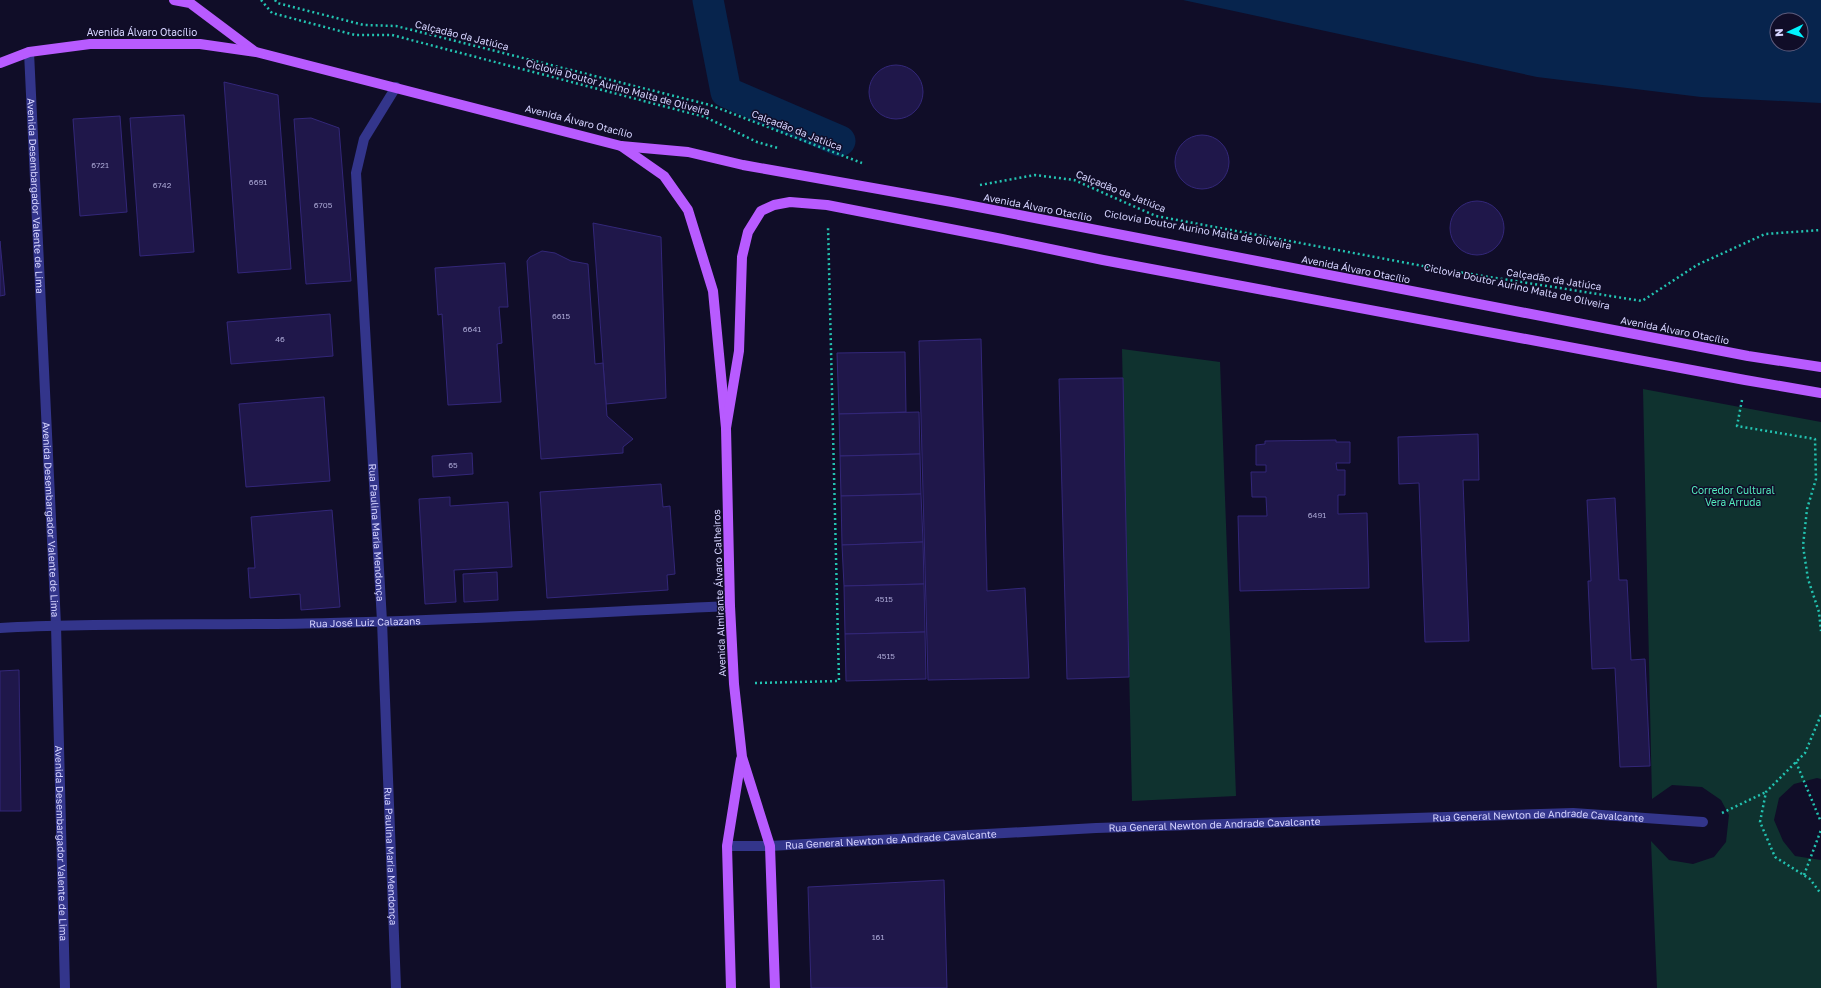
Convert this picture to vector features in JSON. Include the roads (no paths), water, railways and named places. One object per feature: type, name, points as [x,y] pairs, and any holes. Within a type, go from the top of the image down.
[{"type":"main road","name":"Avenida Álvaro Otacílio","points":[[174,0],[190,3],[256,52]]},
{"type":"main road","name":"Avenida Álvaro Otacílio","points":[[0,63],[29,52],[90,44],[200,44],[256,52],[621,146],[688,152],[743,165],[952,202],[1748,356],[1821,367]]},
{"type":"main road","name":"Avenida Almirante Álvaro Calheiros","points":[[621,146],[664,176],[688,210],[713,291],[726,428],[730,606],[734,684],[742,757],[770,846],[775,988]]},
{"type":"main road","name":"Avenida Almirante Álvaro Calheiros","points":[[726,428],[739,351],[742,257],[748,232],[761,210],[774,205],[790,202],[827,205],[1103,260],[1745,380],[1821,392]]},
{"type":"main road","name":"Avenida Almirante Álvaro Calheiros","points":[[731,988],[726,846],[742,757]]},
{"type":"street","name":"Avenida Desembargador Valente de Lima","points":[[29,52],[56,625],[65,988]]},
{"type":"street","name":"Rua Paulina Maria Mendonça","points":[[396,87],[364,139],[356,173],[382,621],[396,988]]},
{"type":"street","name":"Rua José Luiz Calazans","points":[[0,628],[56,625],[330,623],[436,620],[730,606]]},
{"type":"street","name":"Rua General Newton de Andrade Cavalcante","points":[[726,846],[770,846],[1096,828],[1573,812],[1703,822]]},
{"type":"water","points":[[1183,0],[1821,0],[1821,103],[1701,97],[1537,77]]},
{"type":"waterway","points":[[708,0],[726,92],[840,141]]},
{"type":"park label","name":"Corredor Cultural Vera Arruda","points":[[1733,496]]}]
